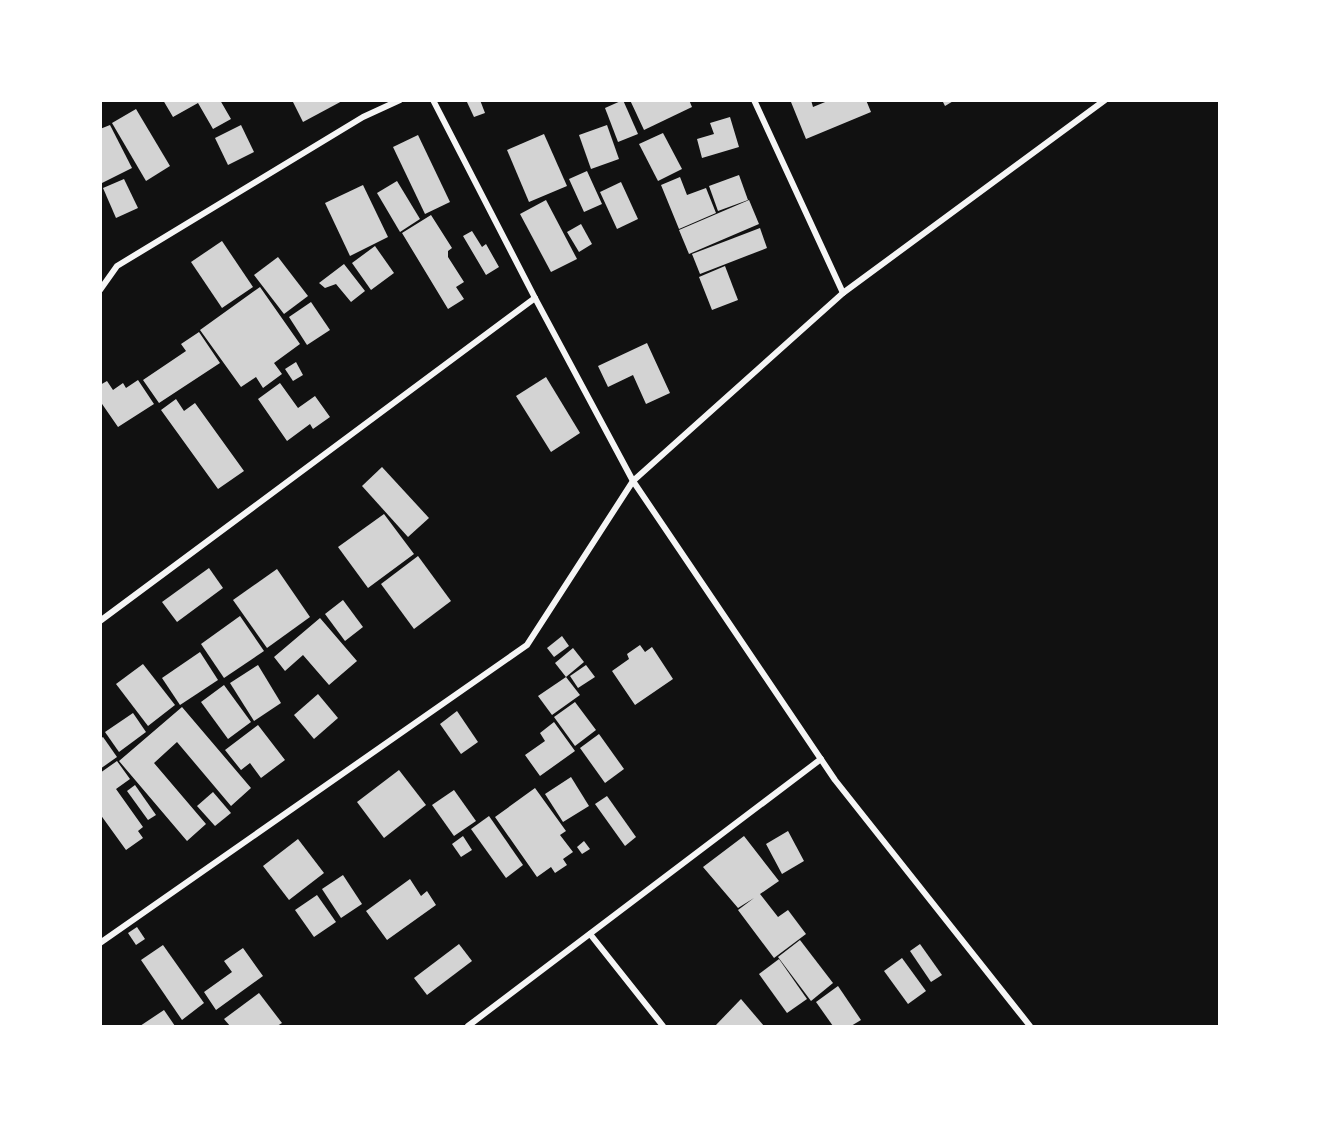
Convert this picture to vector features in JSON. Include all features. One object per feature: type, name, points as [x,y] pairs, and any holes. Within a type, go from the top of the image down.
[{"type":"street","points":[[100,290],[117,266],[363,117],[400,100]]},
{"type":"street","points":[[433,100],[633,481],[821,759],[1030,1026]]},
{"type":"street","points":[[754,100],[843,293]]},
{"type":"street","points":[[100,943],[527,645],[633,481],[843,293],[1105,100]]},
{"type":"street","points":[[100,621],[535,298]]},
{"type":"street","points":[[468,1026],[821,759]]},
{"type":"street","points":[[590,934],[663,1026]]},
{"type":"building","points":[[163,100],[220,100],[231,119],[213,129],[198,103],[173,117]]},
{"type":"building","points":[[292,100],[344,100],[303,122]]},
{"type":"building","points":[[466,100],[480,100],[485,113],[474,117]]},
{"type":"building","points":[[623,100],[638,134],[618,142],[605,108]]},
{"type":"building","points":[[630,100],[689,100],[692,107],[644,130]]},
{"type":"building","points":[[811,100],[813,107],[830,100],[866,100],[871,112],[806,139],[791,102]]},
{"type":"building","points":[[942,100],[955,100],[945,106]]},
{"type":"building","points":[[136,109],[170,166],[146,181],[112,123]]},
{"type":"building","points":[[730,117],[739,147],[702,158],[697,139],[714,134],[710,123]]},
{"type":"building","points":[[110,125],[132,168],[100,184],[100,129]]},
{"type":"building","points":[[241,125],[254,152],[228,165],[215,138]]},
{"type":"building","points":[[607,125],[619,159],[591,169],[579,135]]},
{"type":"building","points":[[663,133],[682,169],[658,181],[639,144]]},
{"type":"building","points":[[544,134],[567,186],[529,202],[507,150]]},
{"type":"building","points":[[418,135],[450,202],[425,214],[393,147]]},
{"type":"building","points":[[587,171],[602,204],[584,212],[569,179]]},
{"type":"building","points":[[739,175],[748,200],[718,211],[709,186]]},
{"type":"building","points":[[680,177],[687,195],[706,188],[716,213],[679,229],[661,185]]},
{"type":"building","points":[[124,179],[138,208],[116,218],[103,188]]},
{"type":"building","points":[[397,181],[420,219],[400,232],[377,193]]},
{"type":"building","points":[[621,182],[638,219],[617,229],[600,192]]},
{"type":"building","points":[[363,185],[388,237],[350,256],[325,203]]},
{"type":"building","points":[[546,200],[577,259],[551,272],[520,214]]},
{"type":"building","points":[[749,200],[759,224],[689,254],[679,230]]},
{"type":"building","points":[[431,215],[452,248],[448,251],[448,257],[464,282],[456,287],[464,299],[448,309],[402,233]]},
{"type":"building","points":[[581,224],[592,244],[579,252],[567,232]]},
{"type":"building","points":[[760,228],[767,248],[700,274],[692,254]]},
{"type":"building","points":[[472,231],[482,247],[486,244],[499,267],[486,275],[463,236]]},
{"type":"building","points":[[222,241],[253,287],[222,308],[191,262]]},
{"type":"building","points":[[375,246],[394,273],[371,290],[352,263]]},
{"type":"building","points":[[278,257],[308,296],[284,314],[254,275]]},
{"type":"building","points":[[344,264],[365,291],[351,302],[336,284],[325,288],[319,283]]},
{"type":"building","points":[[725,266],[738,300],[712,310],[699,277]]},
{"type":"building","points":[[260,287],[300,344],[274,363],[282,374],[263,388],[256,377],[241,387],[200,330]]},
{"type":"building","points":[[311,302],[330,330],[307,345],[289,317]]},
{"type":"building","points":[[199,332],[220,363],[159,403],[143,380],[186,351],[181,344]]},
{"type":"building","points":[[647,343],[670,393],[646,404],[633,375],[608,387],[598,366]]},
{"type":"building","points":[[296,362],[303,375],[293,381],[285,369]]},
{"type":"building","points":[[546,377],[580,433],[551,452],[516,396]]},
{"type":"building","points":[[138,380],[154,404],[118,427],[100,401],[100,385],[107,381],[113,390],[123,383],[126,388]]},
{"type":"building","points":[[280,383],[298,408],[315,396],[330,417],[313,429],[310,424],[287,441],[258,399]]},
{"type":"building","points":[[176,399],[184,411],[195,403],[244,471],[218,489],[161,410]]},
{"type":"building","points":[[382,467],[429,518],[408,537],[362,486]]},
{"type":"building","points":[[384,514],[414,554],[368,588],[338,547]]},
{"type":"building","points":[[418,556],[451,601],[414,629],[381,584]]},
{"type":"building","points":[[209,568],[223,588],[177,622],[162,602]]},
{"type":"building","points":[[277,569],[310,617],[267,648],[233,600]]},
{"type":"building","points":[[343,600],[363,627],[345,641],[325,614]]},
{"type":"building","points":[[240,616],[264,651],[224,678],[201,644]]},
{"type":"building","points":[[320,618],[357,661],[329,685],[303,655],[285,671],[274,657]]},
{"type":"building","points":[[562,636],[569,646],[554,657],[547,648]]},
{"type":"building","points":[[640,645],[645,652],[652,647],[673,679],[635,705],[612,671],[629,659],[627,654]]},
{"type":"building","points":[[573,648],[584,662],[566,677],[555,663]]},
{"type":"building","points":[[200,652],[218,680],[180,705],[162,678]]},
{"type":"building","points":[[143,664],[175,705],[148,726],[116,684]]},
{"type":"building","points":[[258,665],[281,703],[254,721],[230,683]]},
{"type":"building","points":[[586,665],[595,677],[578,688],[570,676]]},
{"type":"building","points":[[566,677],[580,695],[552,715],[538,696]]},
{"type":"building","points":[[224,685],[251,722],[228,739],[201,702]]},
{"type":"building","points":[[318,694],[338,718],[314,739],[294,715]]},
{"type":"building","points":[[575,702],[596,730],[575,746],[554,717]]},
{"type":"building","points":[[182,707],[251,788],[231,806],[177,742],[154,763],[206,824],[187,841],[119,761]]},
{"type":"building","points":[[457,711],[478,742],[461,754],[440,724]]},
{"type":"building","points":[[133,713],[146,732],[119,752],[105,732]]},
{"type":"building","points":[[554,722],[575,751],[540,776],[525,755],[545,741],[540,733]]},
{"type":"building","points":[[258,725],[285,760],[261,778],[250,763],[241,770],[225,750]]},
{"type":"building","points":[[599,734],[624,769],[605,783],[580,748]]},
{"type":"building","points":[[103,737],[117,757],[100,769],[100,739]]},
{"type":"building","points":[[117,761],[130,779],[116,789],[143,827],[138,831],[143,838],[126,850],[100,814],[100,773]]},
{"type":"building","points":[[399,770],[426,805],[384,838],[357,802]]},
{"type":"building","points":[[571,777],[589,806],[563,822],[545,794]]},
{"type":"building","points":[[135,785],[156,815],[148,820],[127,791]]},
{"type":"building","points":[[535,788],[566,831],[560,835],[573,852],[563,859],[567,865],[555,873],[551,867],[537,877],[495,817]]},
{"type":"building","points":[[454,790],[476,821],[454,836],[432,805]]},
{"type":"building","points":[[213,792],[231,813],[215,826],[197,806]]},
{"type":"building","points":[[607,796],[636,837],[625,846],[595,804]]},
{"type":"building","points":[[489,816],[523,865],[506,878],[471,829]]},
{"type":"building","points":[[788,831],[804,861],[782,874],[766,844]]},
{"type":"building","points":[[463,836],[472,850],[461,857],[452,844]]},
{"type":"building","points":[[744,836],[779,881],[760,894],[778,917],[788,910],[806,934],[774,958],[738,910],[754,898],[738,908],[703,867]]},
{"type":"building","points":[[298,839],[324,873],[289,900],[263,866]]},
{"type":"building","points":[[584,841],[590,849],[582,854],[577,847]]},
{"type":"building","points":[[343,875],[362,904],[341,918],[322,889]]},
{"type":"building","points":[[410,879],[421,896],[427,891],[436,905],[387,940],[366,911]]},
{"type":"building","points":[[317,895],[336,922],[314,937],[295,910]]},
{"type":"building","points":[[137,927],[145,939],[136,945],[128,933]]},
{"type":"building","points":[[800,940],[833,983],[811,1001],[778,957]]},
{"type":"building","points":[[459,944],[472,961],[427,995],[414,978]]},
{"type":"building","points":[[920,944],[942,975],[931,982],[910,951]]},
{"type":"building","points":[[163,945],[204,1003],[182,1020],[141,960]]},
{"type":"building","points":[[243,948],[263,976],[216,1010],[204,992],[232,972],[224,961]]},
{"type":"building","points":[[902,958],[926,991],[908,1004],[884,971]]},
{"type":"building","points":[[779,959],[807,999],[787,1013],[759,974]]},
{"type":"building","points":[[838,986],[861,1020],[851,1026],[833,1026],[816,1002]]},
{"type":"building","points":[[259,993],[282,1023],[277,1026],[230,1026],[224,1019]]},
{"type":"building","points":[[741,999],[764,1026],[715,1026]]},
{"type":"building","points":[[164,1010],[175,1026],[140,1026]]}]
